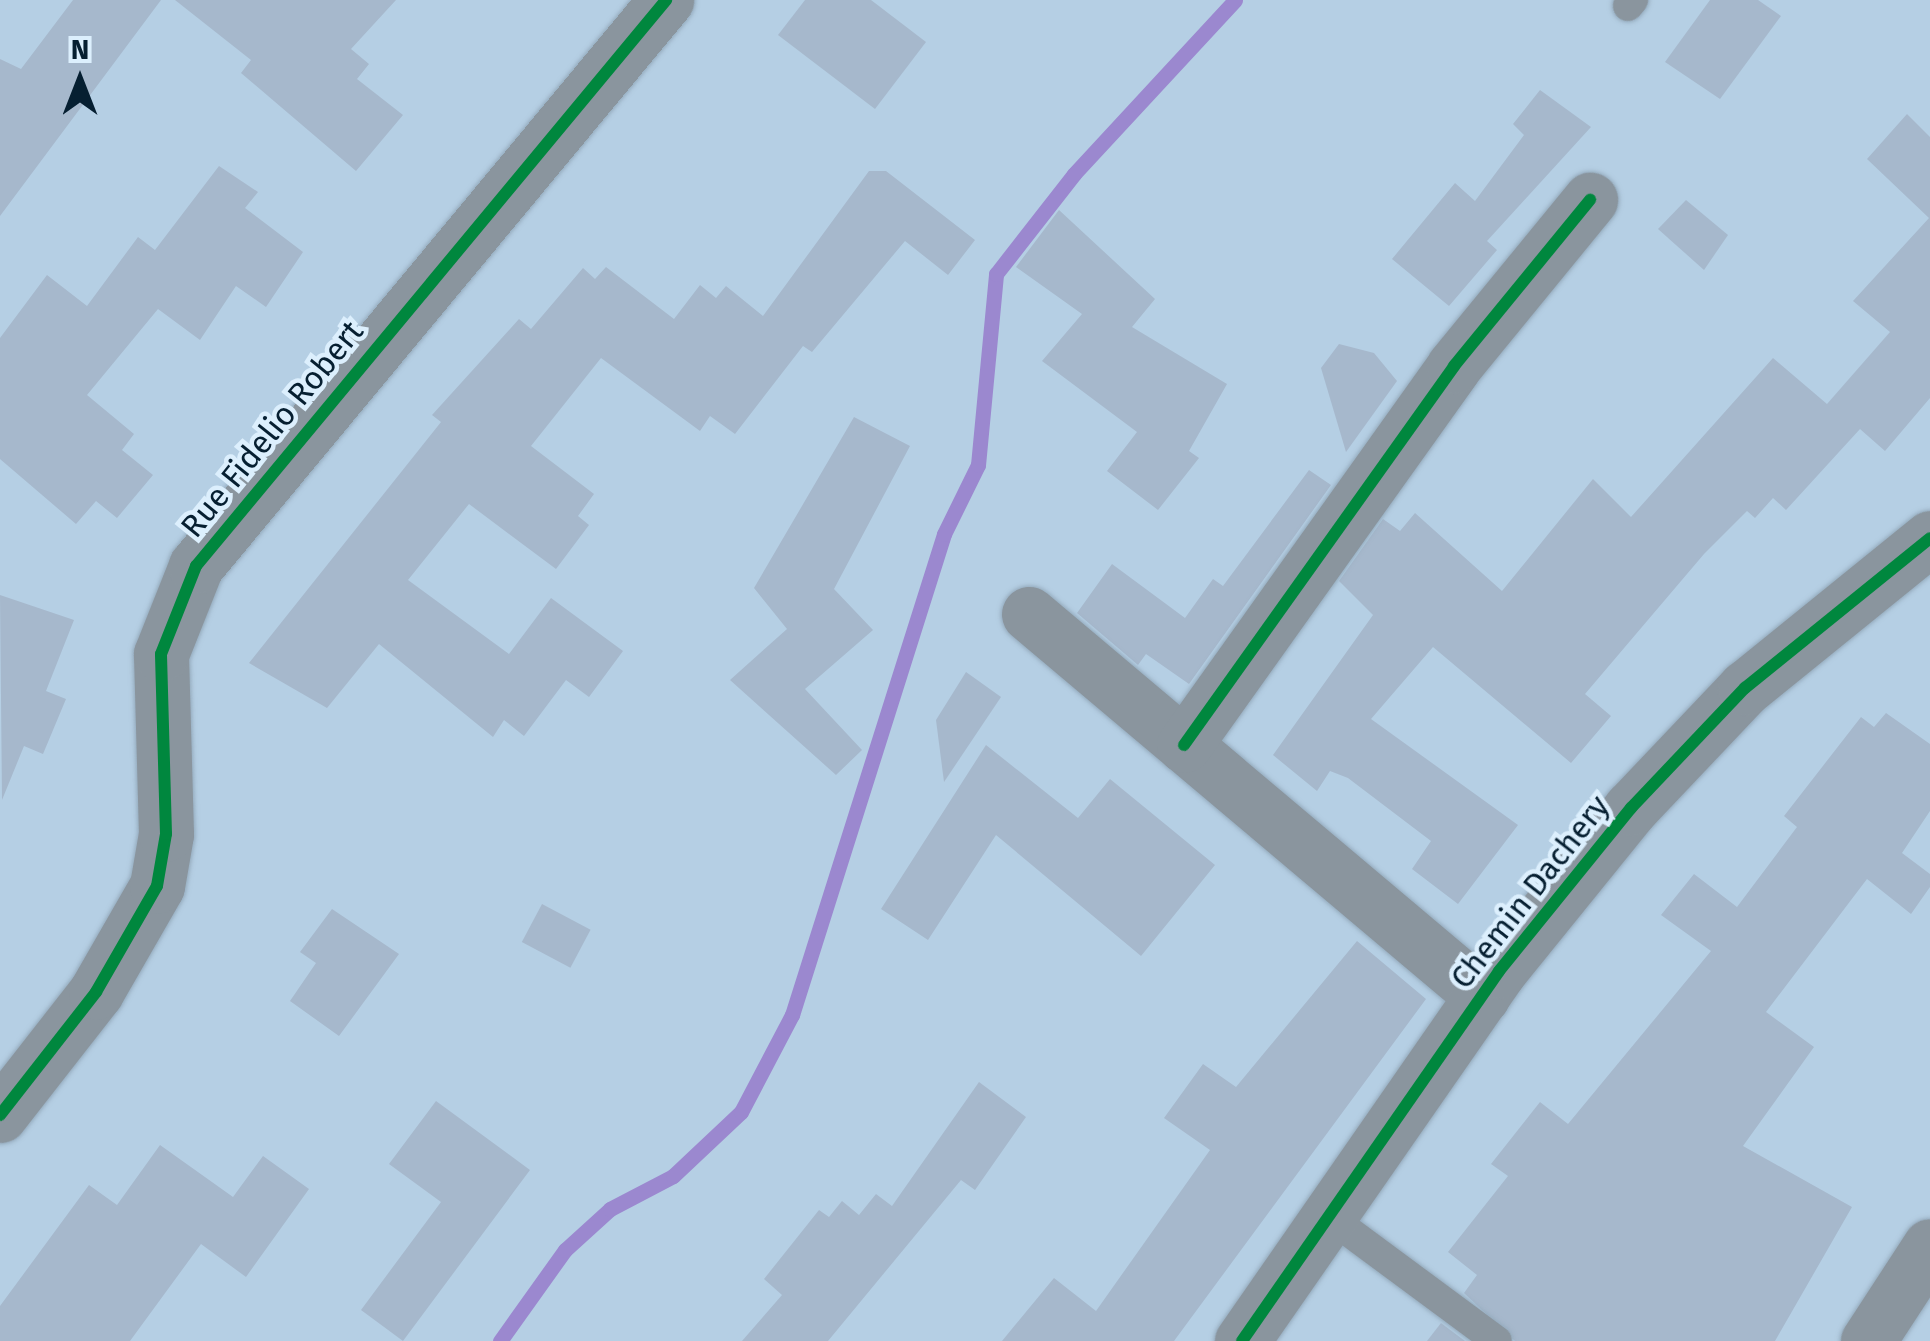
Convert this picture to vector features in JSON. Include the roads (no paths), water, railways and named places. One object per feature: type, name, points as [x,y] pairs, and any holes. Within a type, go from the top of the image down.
[{"type":"street","name":"Rue Fidelio Robert","points":[[0,1115],[96,992],[157,886],[166,834],[161,654],[196,566],[666,0]]},
{"type":"street","points":[[1184,744],[1454,366],[1590,200]]},
{"type":"street","name":"Chemin Dachery","points":[[1242,1341],[1482,996],[1631,808],[1746,688],[1930,538]]},
{"type":"street","points":[[1028,614],[1482,996]]},
{"type":"street","points":[[1868,1341],[1930,1246]]},
{"type":"lane","points":[[1328,1216],[1497,1341]]},
{"type":"waterway","points":[[500,1341],[565,1250],[610,1209],[673,1176],[741,1112],[792,1015],[944,534],[978,465],[996,274],[1074,174],[1235,0]]}]
